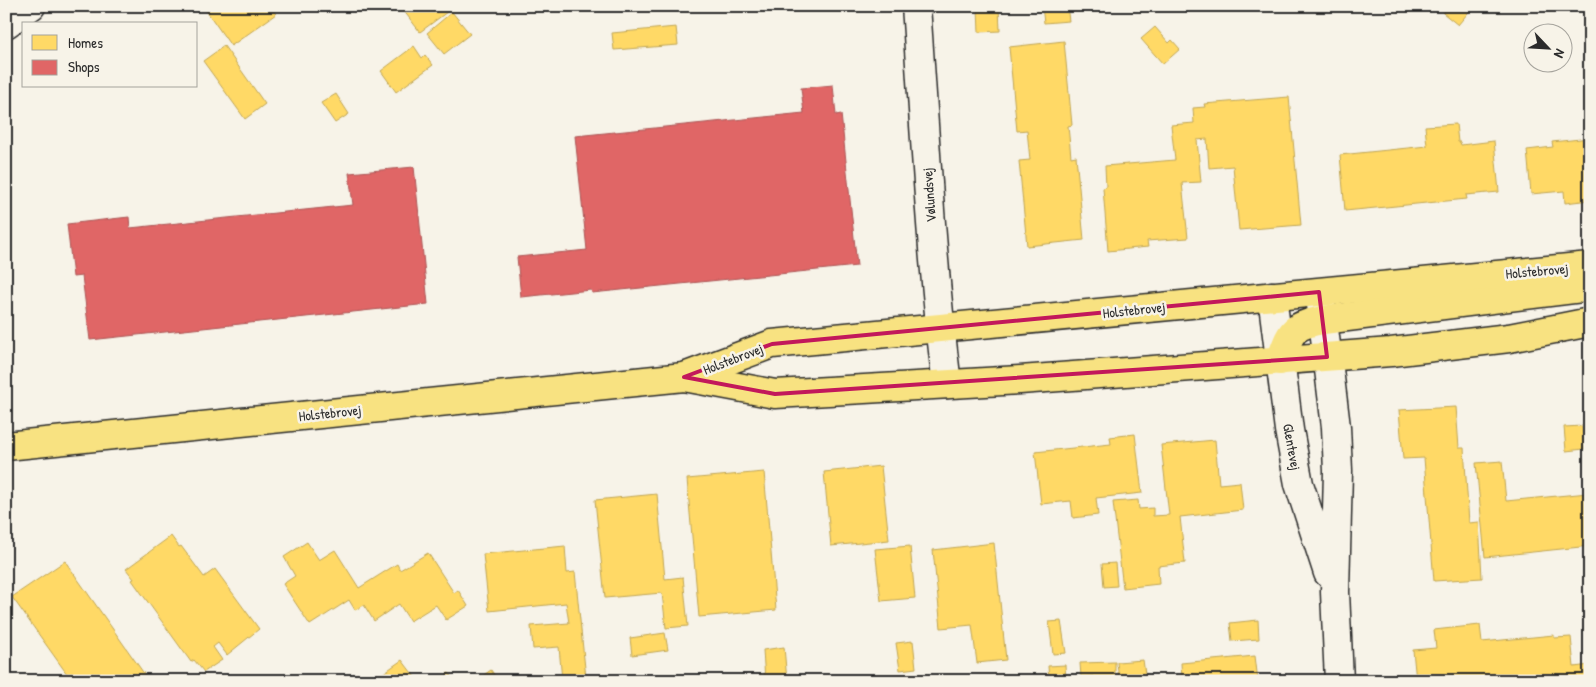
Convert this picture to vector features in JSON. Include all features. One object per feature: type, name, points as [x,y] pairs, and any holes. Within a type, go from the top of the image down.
[{"type":"main road","name":"Holstebrovej","points":[[6,446],[684,377],[772,344],[1590,266]]},
{"type":"main road","points":[[1280,361],[1291,333],[1305,323],[1590,286]]},
{"type":"main road","name":"Holstebrovej","points":[[684,377],[774,394],[947,384],[1391,352],[1509,338],[1590,322]]},
{"type":"street","points":[[6,24],[31,6]]},
{"type":"street","name":"Vølundsvej","points":[[916,6],[940,328],[947,384]]},
{"type":"street","name":"Glentevej","points":[[1320,292],[1336,427],[1338,471],[1335,592],[1339,681]]},
{"type":"street","name":"Glentevej","points":[[1272,296],[1288,430],[1299,484],[1335,592]]},
{"type":"highlighted area","points":[[1319,292],[1327,357],[775,394],[684,377],[772,344]]},
{"type":"building: Homes","points":[[203,6],[270,6],[276,14],[231,46]]},
{"type":"building: Homes","points":[[400,6],[443,6],[447,12],[420,32]]},
{"type":"building: Homes","points":[[1042,6],[1067,6],[1069,21],[1044,23]]},
{"type":"building: Homes","points":[[1448,6],[1470,6],[1472,8],[1458,25],[1443,13]]},
{"type":"building: Homes","points":[[999,7],[1000,31],[979,32],[978,9]]},
{"type":"building: Homes","points":[[452,12],[470,34],[444,54],[427,33]]},
{"type":"building: Homes","points":[[676,27],[678,45],[614,50],[612,33]]},
{"type":"building: Homes","points":[[1155,27],[1169,43],[1172,40],[1180,49],[1163,64],[1141,39]]},
{"type":"building: Homes","points":[[1064,41],[1072,125],[1068,126],[1071,157],[1076,156],[1084,240],[1027,246],[1019,161],[1030,160],[1027,130],[1017,131],[1009,47]]},
{"type":"building: Homes","points":[[224,46],[265,104],[245,119],[203,61]]},
{"type":"building: Homes","points":[[414,46],[422,58],[425,55],[433,65],[396,92],[381,71]]},
{"type":"building: Homes","points":[[336,94],[349,114],[335,123],[321,103]]},
{"type":"building: Homes","points":[[1289,97],[1301,225],[1239,230],[1233,166],[1209,168],[1207,139],[1197,140],[1201,182],[1182,183],[1188,238],[1147,241],[1148,247],[1108,251],[1103,188],[1106,187],[1105,166],[1175,160],[1171,125],[1194,123],[1193,108],[1205,107],[1204,104]]},
{"type":"building: Homes","points":[[1456,124],[1458,142],[1461,145],[1494,141],[1499,192],[1466,195],[1467,199],[1345,211],[1340,155],[1427,146],[1425,126]]},
{"type":"building: Homes","points":[[1590,138],[1590,200],[1565,203],[1564,191],[1531,194],[1527,150],[1553,147],[1552,142]]},
{"type":"building: Homes","points":[[1456,407],[1459,448],[1464,448],[1469,523],[1479,522],[1482,578],[1434,581],[1424,458],[1403,459],[1399,410]]},
{"type":"building: Homes","points":[[1582,426],[1584,449],[1566,451],[1564,427]]},
{"type":"building: Homes","points":[[1135,434],[1142,493],[1096,498],[1098,515],[1073,518],[1071,501],[1041,504],[1035,452],[1111,444],[1110,437]]},
{"type":"building: Homes","points":[[1215,440],[1219,484],[1240,482],[1243,510],[1180,517],[1185,563],[1158,566],[1159,584],[1123,588],[1113,502],[1138,500],[1139,509],[1153,508],[1153,516],[1169,515],[1161,445]]},
{"type":"building: Homes","points":[[1502,461],[1506,501],[1588,493],[1590,546],[1485,557],[1476,463]]},
{"type":"building: Homes","points":[[881,466],[889,540],[831,546],[824,472]]},
{"type":"building: Homes","points":[[764,472],[776,610],[699,617],[687,479]]},
{"type":"building: Homes","points":[[657,494],[665,579],[683,577],[688,626],[666,628],[662,593],[605,598],[595,500]]},
{"type":"building: Homes","points":[[171,536],[179,547],[181,546],[204,577],[215,569],[259,629],[227,655],[218,643],[213,647],[222,660],[204,672],[194,660],[191,662],[126,569]]},
{"type":"building: Homes","points":[[307,542],[319,560],[335,550],[359,588],[397,564],[400,570],[428,553],[454,593],[458,590],[468,606],[446,620],[436,605],[410,621],[399,604],[374,621],[364,605],[355,610],[349,600],[310,625],[283,584],[295,576],[284,557]]},
{"type":"building: Homes","points":[[994,543],[1006,660],[977,663],[972,625],[941,628],[933,550]]},
{"type":"building: Homes","points":[[565,546],[567,573],[575,572],[586,678],[562,680],[559,647],[533,649],[531,626],[569,623],[566,603],[489,611],[483,554]]},
{"type":"building: Homes","points":[[910,546],[915,598],[881,601],[875,549]]},
{"type":"building: Homes","points":[[65,561],[145,675],[136,681],[72,681],[12,597]]},
{"type":"building: Homes","points":[[1115,563],[1117,586],[1104,587],[1102,564]]},
{"type":"building: Homes","points":[[1258,620],[1259,639],[1232,641],[1230,623]]},
{"type":"building: Homes","points":[[1061,621],[1066,653],[1053,654],[1049,622]]},
{"type":"building: Homes","points":[[1480,625],[1482,642],[1554,635],[1554,638],[1571,637],[1574,667],[1590,665],[1590,681],[1416,681],[1413,650],[1436,648],[1434,630]]},
{"type":"building: Homes","points":[[665,633],[668,650],[632,655],[630,638]]},
{"type":"building: Homes","points":[[913,641],[916,668],[900,670],[896,643]]},
{"type":"building: Homes","points":[[784,647],[787,681],[765,681],[763,650]]},
{"type":"building: Homes","points":[[1255,656],[1258,681],[1182,681],[1181,663]]},
{"type":"building: Homes","points":[[402,660],[418,681],[372,681]]},
{"type":"building: Homes","points":[[1143,660],[1146,681],[1119,681],[1117,662]]},
{"type":"building: Homes","points":[[1115,662],[1115,681],[1093,681],[1093,676],[1081,677],[1080,663]]},
{"type":"building: Homes","points":[[1065,665],[1066,681],[1049,681],[1048,666]]},
{"type":"building: Homes","points":[[491,670],[498,681],[475,681]]},
{"type":"building: Homes","points":[[449,673],[454,681],[437,681]]},
{"type":"building: Shops","points":[[833,85],[836,115],[841,114],[857,266],[592,293],[591,290],[521,297],[517,257],[587,250],[575,136],[804,113],[801,88]]},
{"type":"building: Shops","points":[[414,167],[428,304],[90,340],[82,276],[73,277],[67,224],[129,217],[130,228],[353,205],[349,173]]}]
